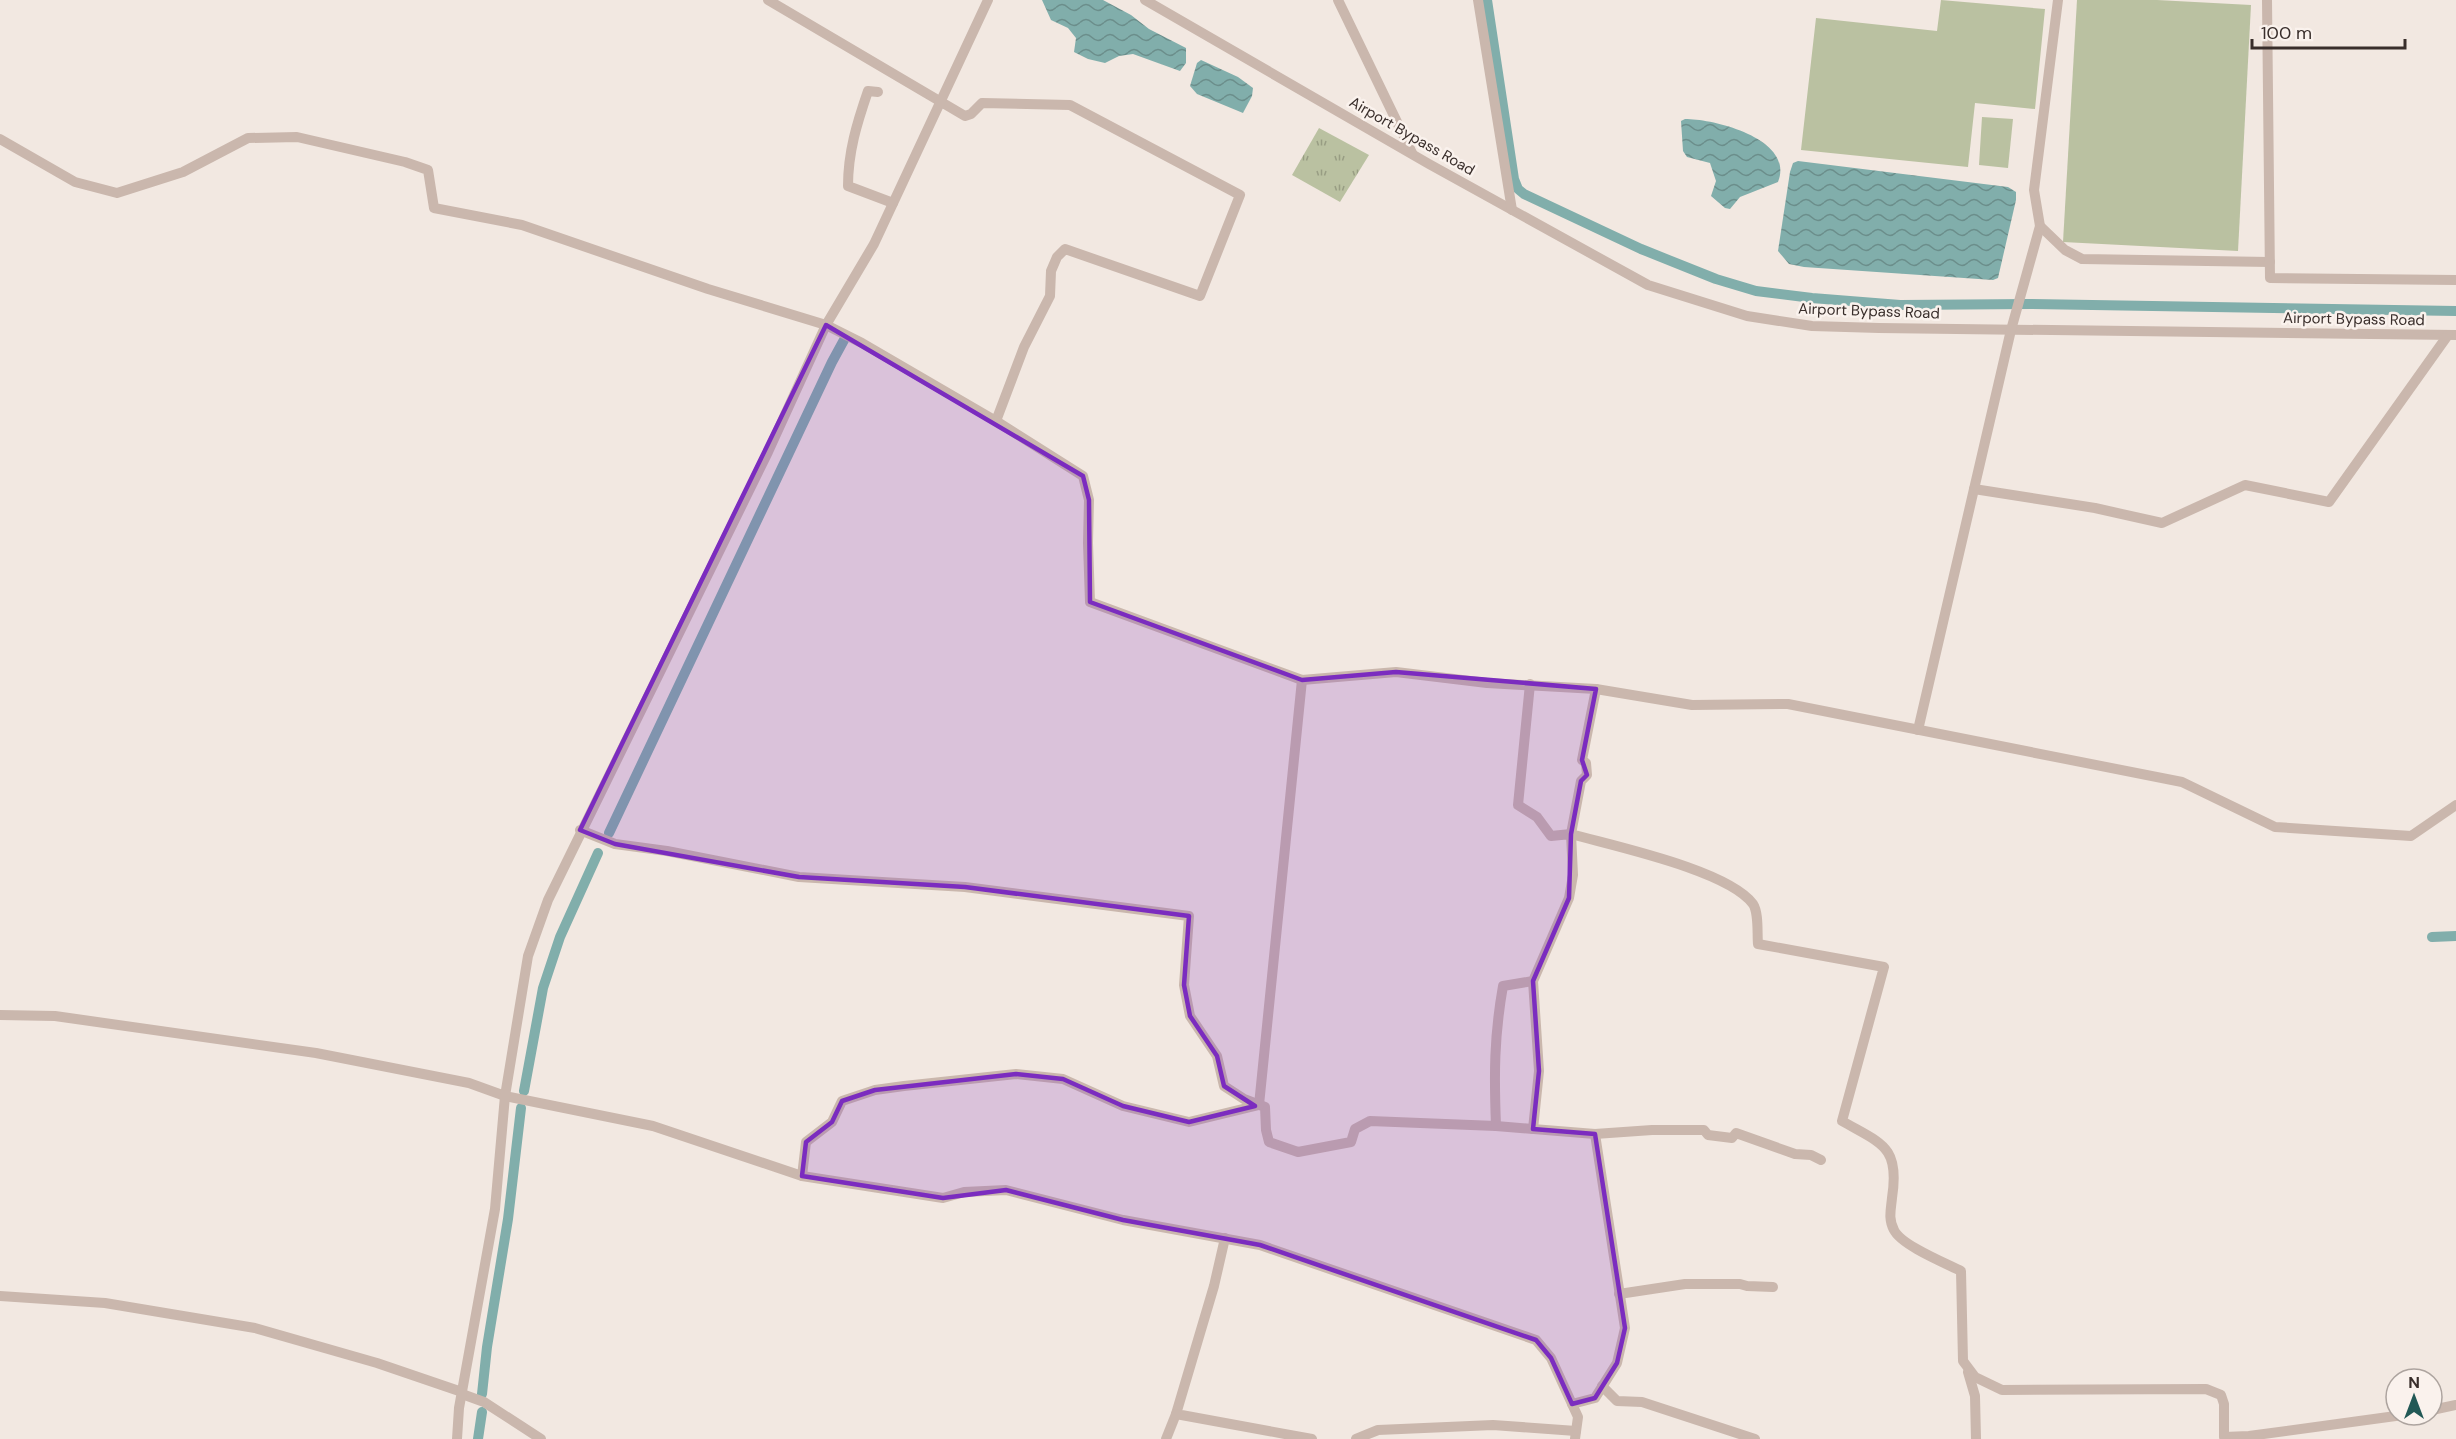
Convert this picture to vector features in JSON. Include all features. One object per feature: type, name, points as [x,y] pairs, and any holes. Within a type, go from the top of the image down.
[{"type":"street","points":[[768,0],[939,102],[968,116],[982,103],[1070,105],[1240,195],[1200,296],[1065,249],[1057,257],[1051,271],[1050,296],[1024,347],[996,421]]},
{"type":"street","points":[[457,1439],[462,1393],[495,1209],[505,1096],[528,956],[548,900],[580,830],[617,761],[768,452],[826,325],[874,243],[988,0]]},
{"type":"street","name":"Airport Bypass Road","points":[[1145,0],[1648,285],[1748,316],[1812,326],[2452,335]]},
{"type":"street","points":[[1338,0],[1412,153]]},
{"type":"street","points":[[1478,0],[1512,210]]},
{"type":"street","points":[[1918,730],[2011,330],[2040,226],[2034,190],[2058,0]]},
{"type":"street","points":[[2268,0],[2270,278],[2456,280]]},
{"type":"street","points":[[878,92],[868,91],[857,124],[848,162],[848,186],[893,203]]},
{"type":"street","points":[[0,139],[75,182],[117,193],[183,172],[248,138],[297,137],[405,162],[428,170],[434,208],[522,225],[708,289],[826,325],[862,343],[996,421],[1083,476],[1089,500],[1090,602],[1302,680],[1396,672],[1487,683],[1596,689],[1692,705],[1788,704],[2182,782],[2275,827],[2411,836],[2456,806]]},
{"type":"street","points":[[2040,226],[2065,250],[2082,259],[2270,262]]},
{"type":"street","points":[[1974,489],[2095,508],[2162,523],[2245,485],[2329,502],[2452,335]]},
{"type":"street","points":[[1259,1105],[1302,680]]},
{"type":"street","points":[[1530,684],[1518,805],[1537,817],[1551,836],[1571,834],[1700,871],[1744,895],[1755,906],[1758,944],[1884,967],[1842,1122],[1884,1145],[1894,1166],[1890,1216],[1894,1232],[1918,1250],[1961,1270],[1963,1361],[1975,1377],[2002,1390],[2206,1389],[2221,1395],[2224,1404],[2223,1438],[2384,1418]]},
{"type":"street","points":[[1533,1129],[1539,1071],[1533,981],[1569,898],[1573,875],[1571,834],[1581,780],[1587,776],[1586,763],[1582,760],[1596,689]]},
{"type":"street","points":[[580,830],[615,844],[667,851],[799,877],[965,887],[1190,916],[1184,985],[1190,1016],[1217,1056],[1224,1086],[1244,1099],[1265,1107],[1269,1142],[1298,1152],[1351,1142],[1355,1129],[1370,1121],[1496,1126],[1595,1134],[1652,1130],[1704,1130],[1708,1135],[1732,1138],[1736,1133],[1795,1154],[1811,1155],[1821,1160]]},
{"type":"street","points":[[1496,1126],[1493,1061],[1503,986],[1533,981]]},
{"type":"street","points":[[0,1015],[55,1016],[316,1053],[469,1083],[505,1096],[653,1126],[802,1176],[943,1198],[964,1192],[1006,1190],[1123,1220],[1260,1245],[1536,1340],[1551,1358],[1578,1417],[1576,1435],[1493,1425],[1378,1430],[1356,1439]]},
{"type":"street","points":[[802,1176],[806,1142],[832,1122],[842,1101],[884,1089],[1016,1074],[1062,1079],[1123,1106],[1189,1122],[1259,1105]]},
{"type":"street","points":[[1572,1404],[1595,1398],[1617,1363],[1625,1328],[1595,1134]]},
{"type":"street","points":[[1166,1439],[1176,1414],[1214,1286],[1225,1238]]},
{"type":"street","points":[[1619,1294],[1685,1284],[1740,1284],[1773,1287]]},
{"type":"street","points":[[0,1296],[105,1303],[255,1328],[377,1363],[462,1393],[484,1402],[541,1439]]},
{"type":"street","points":[[1966,1366],[1975,1396],[1976,1439]]},
{"type":"street","points":[[1602,1386],[1617,1401],[1642,1402],[1755,1439]]},
{"type":"street","points":[[1176,1414],[1312,1439]]},
{"type":"highlighted area","points":[[826,325],[1083,476],[1089,500],[1090,602],[1302,680],[1396,672],[1596,689],[1582,760],[1587,775],[1581,781],[1571,834],[1569,898],[1533,981],[1539,1071],[1533,1129],[1595,1134],[1625,1328],[1617,1363],[1595,1398],[1572,1404],[1551,1358],[1536,1340],[1260,1245],[1123,1220],[1006,1190],[943,1198],[802,1176],[806,1142],[832,1122],[842,1101],[875,1090],[1016,1074],[1063,1079],[1123,1106],[1189,1122],[1255,1106],[1224,1086],[1217,1056],[1190,1016],[1184,985],[1189,916],[965,887],[799,877],[615,844],[580,830]]},
{"type":"green space","points":[[1941,0],[2045,9],[2035,109],[1975,103],[1968,167],[1801,150],[1816,18],[1937,31]]},
{"type":"green space","points":[[2077,0],[2157,0],[2251,5],[2238,251],[2063,242]]},
{"type":"green space","points":[[1982,117],[2013,119],[2008,168],[1979,165]]},
{"type":"green space","points":[[1319,128],[1369,155],[1340,202],[1292,175]]},
{"type":"water","points":[[1042,0],[1103,0],[1131,15],[1149,29],[1186,48],[1186,63],[1180,71],[1133,54],[1119,56],[1105,63],[1088,59],[1074,52],[1076,38],[1068,28],[1051,20]]},
{"type":"water","points":[[1201,60],[1238,77],[1253,88],[1252,96],[1243,113],[1197,94],[1190,86],[1197,63]]},
{"type":"water","points":[[1685,119],[1732,128],[1764,143],[1775,154],[1780,167],[1778,182],[1740,197],[1730,209],[1725,208],[1711,196],[1716,181],[1710,163],[1687,157],[1683,151],[1681,121]]},
{"type":"water","points":[[1798,161],[2008,187],[2016,192],[2016,200],[1998,278],[1993,280],[1804,267],[1789,264],[1778,251],[1790,172],[1793,163]]},
{"type":"waterway","points":[[1487,0],[1514,179],[1518,189],[1524,194],[1641,249],[1716,279],[1756,291],[1900,305],[2030,304],[2456,311]]},
{"type":"waterway","points":[[609,833],[844,340]]},
{"type":"waterway","points":[[524,1091],[543,988],[560,937],[598,853]]},
{"type":"waterway","points":[[2432,937],[2456,936]]},
{"type":"waterway","points":[[482,1394],[487,1347],[508,1219],[521,1108]]},
{"type":"waterway","points":[[478,1439],[482,1412]]}]
